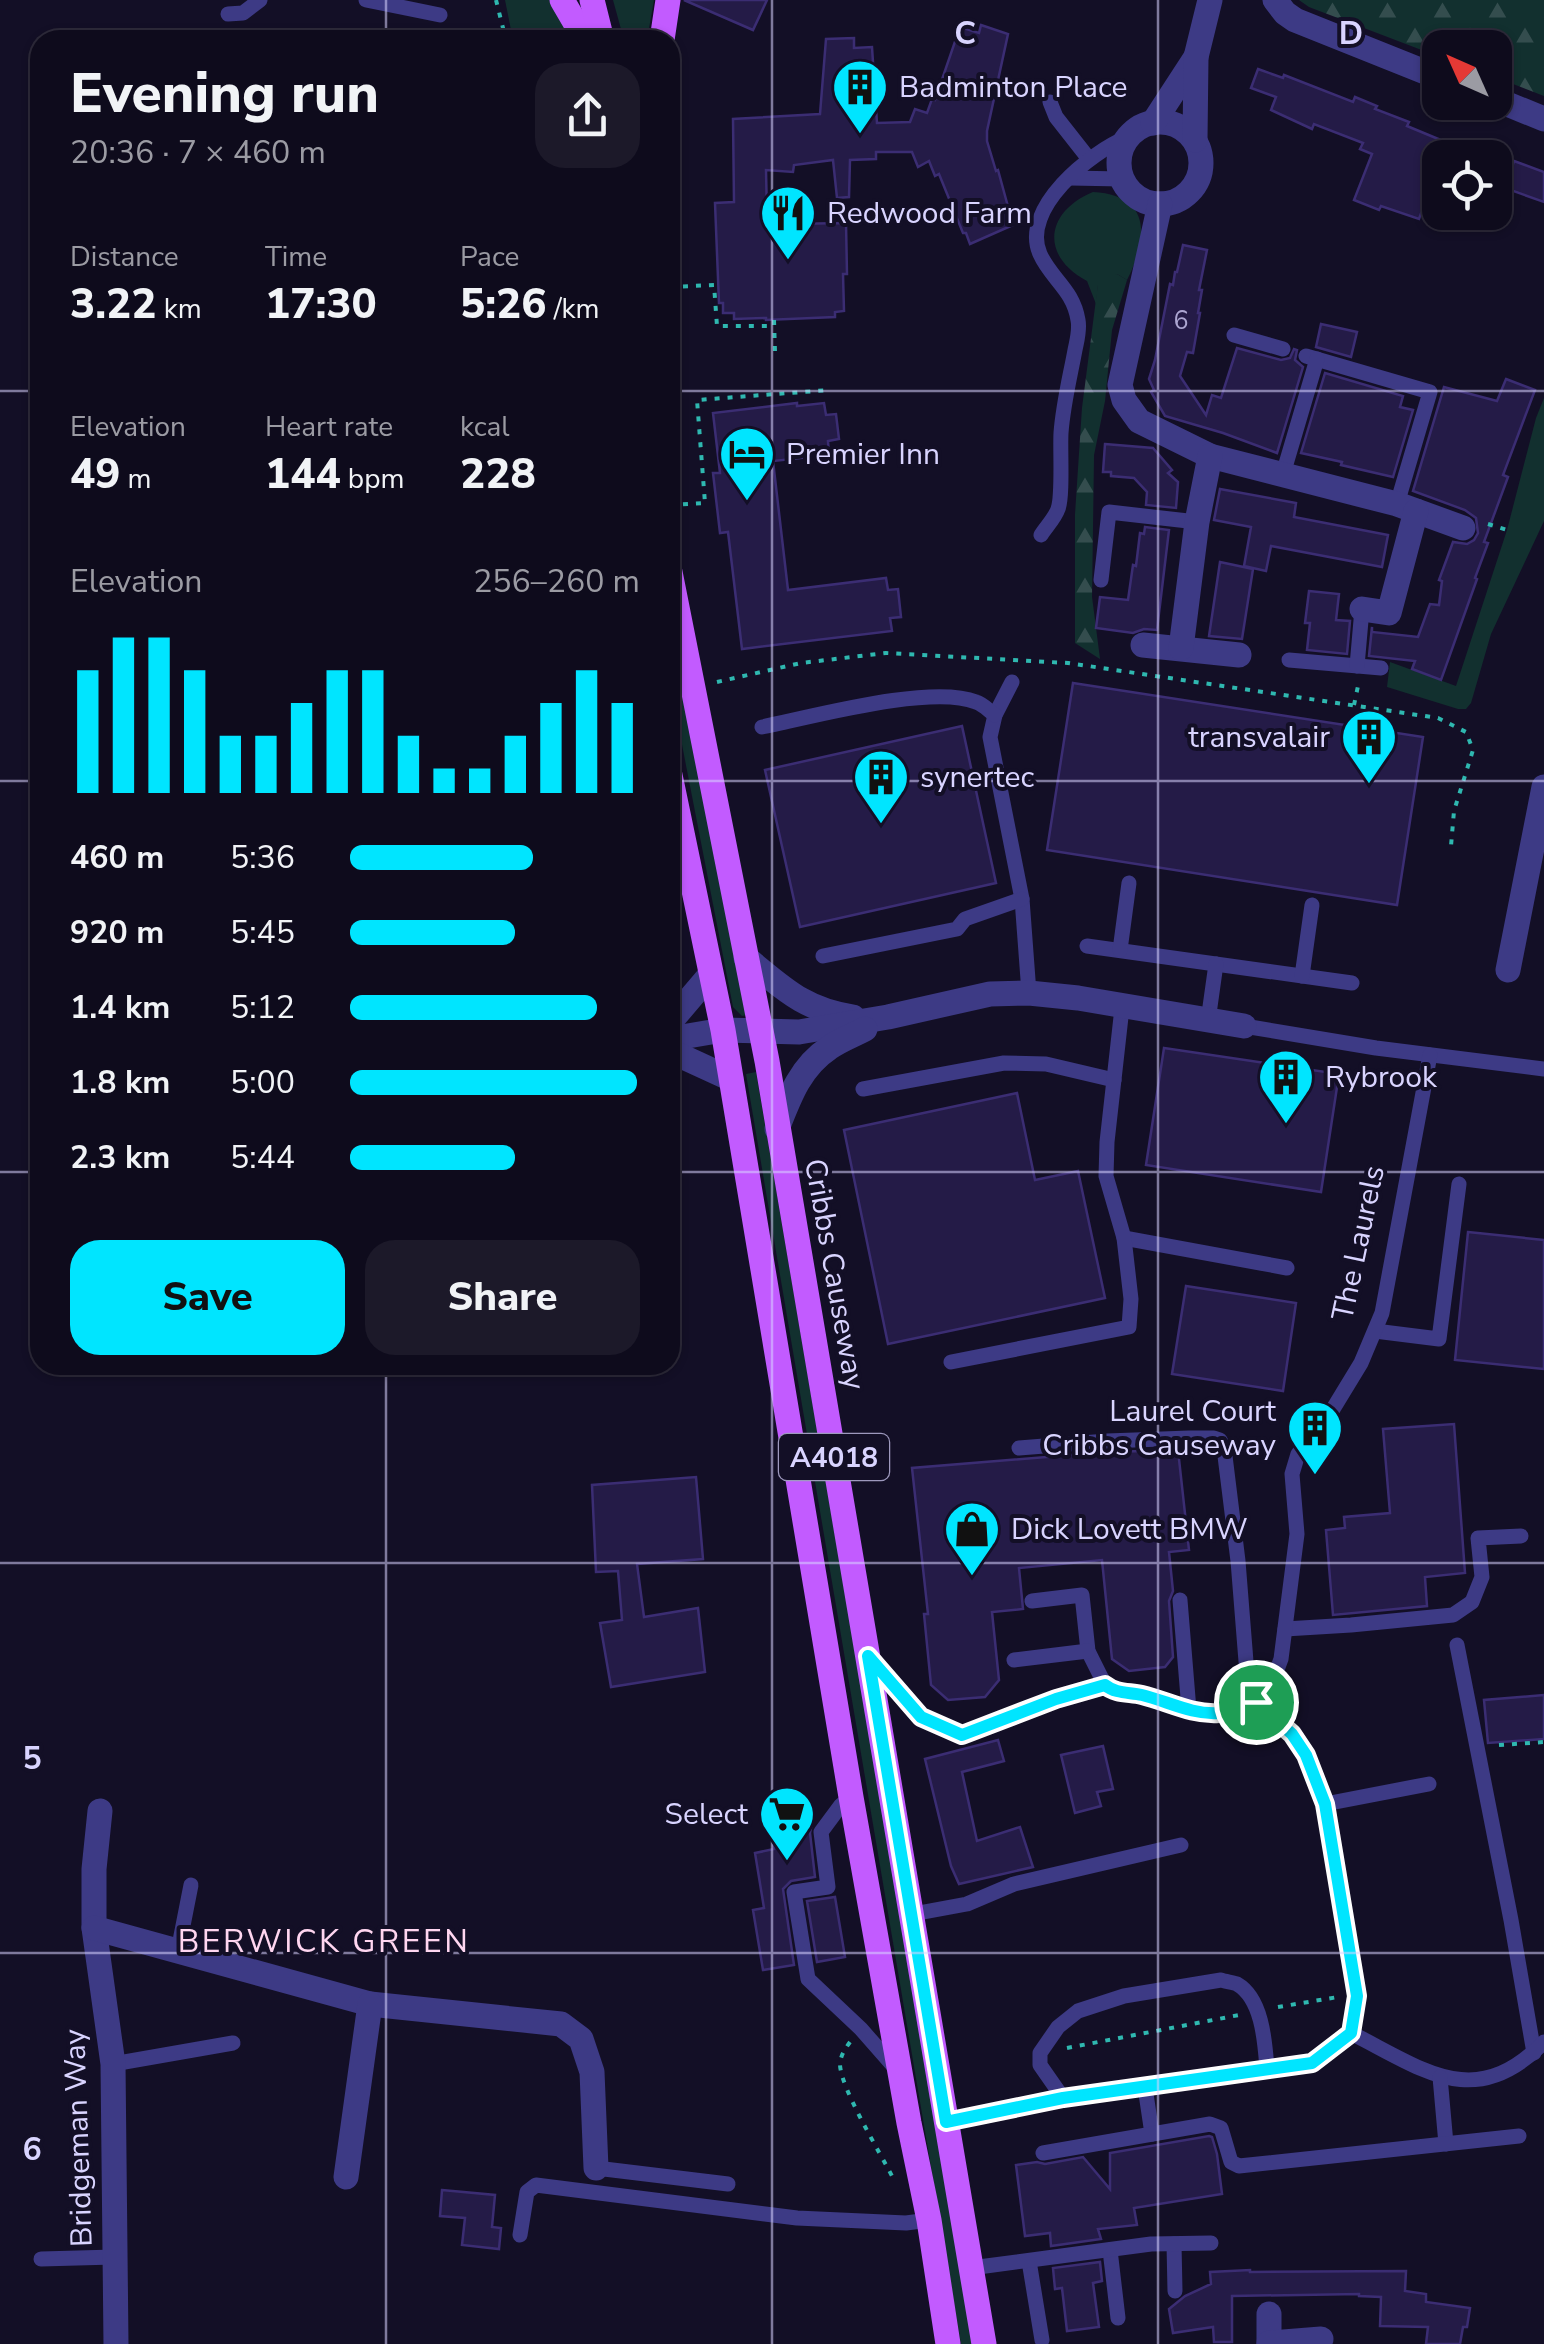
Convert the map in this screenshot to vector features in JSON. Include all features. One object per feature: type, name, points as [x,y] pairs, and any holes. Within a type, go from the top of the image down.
[{"type":"main road","points":[[562,0],[578,30]]},
{"type":"main road","points":[[592,0],[600,30]]},
{"type":"main road","points":[[664,30],[668,0]]},
{"type":"main road","name":"Cribbs Causeway","points":[[680,622],[761,1030],[984,2344]]},
{"type":"main road","name":"A4018","points":[[680,824],[723,1030],[851,1797],[948,2344]]},
{"type":"street","points":[[1195,140],[1176,125],[1165,122],[1139,128],[1128,137],[1120,157],[1122,179],[1128,190],[1138,198],[1160,204],[1172,202],[1184,197],[1199,177],[1202,164],[1195,140],[1196,57],[1210,0]]},
{"type":"street","points":[[1275,0],[1295,20],[1422,71]]},
{"type":"street","points":[[1153,122],[1196,57]]},
{"type":"street","points":[[1512,106],[1544,118]]},
{"type":"street","points":[[1160,204],[1120,385],[1124,400],[1139,421],[1210,456],[1407,507],[1463,528]]},
{"type":"street","points":[[1181,648],[1210,456]]},
{"type":"street","points":[[1362,610],[1389,613],[1407,507]]},
{"type":"street","points":[[1143,645],[1239,655]]},
{"type":"street","points":[[1508,970],[1539,841],[1544,787]]},
{"type":"street","points":[[746,958],[791,995],[816,1009],[850,1017],[888,1017]]},
{"type":"street","points":[[680,1010],[710,974]]},
{"type":"street","points":[[680,1038],[723,1030],[798,1032],[990,994],[1029,993],[1244,1026]]},
{"type":"street","points":[[778,1129],[794,1086],[808,1068],[828,1048],[888,1017]]},
{"type":"street","points":[[680,1056],[731,1079]]},
{"type":"street","name":"Bridgeman Way","points":[[100,1811],[94,1869],[94,1928],[113,2064],[116,2344]]},
{"type":"street","points":[[94,1928],[370,2004],[561,2024],[581,2039],[592,2072],[596,2168]]},
{"type":"street","points":[[346,2176],[370,2004]]},
{"type":"street","points":[[1268,2314],[1269,2343],[1321,2339]]},
{"type":"lane","points":[[228,14],[243,14],[260,0]]},
{"type":"lane","points":[[366,0],[440,14]]},
{"type":"lane","points":[[1050,102],[1056,117],[1089,159]]},
{"type":"lane","points":[[1041,534],[1059,508],[1061,429],[1080,325],[1074,304],[1041,258],[1035,236],[1042,212],[1070,178],[1089,159],[1128,137]]},
{"type":"lane","points":[[1070,178],[1122,179]]},
{"type":"lane","points":[[1234,335],[1283,349]]},
{"type":"lane","points":[[1283,474],[1311,358],[1430,392],[1407,507]]},
{"type":"lane","points":[[1101,580],[1109,512],[1197,522]]},
{"type":"lane","points":[[1356,666],[1362,610]]},
{"type":"lane","points":[[1289,660],[1381,668]]},
{"type":"lane","points":[[1012,682],[990,736],[1022,899],[1029,993]]},
{"type":"lane","points":[[762,728],[908,698],[964,699],[976,702],[995,716]]},
{"type":"lane","points":[[1120,950],[1129,883]]},
{"type":"lane","points":[[822,956],[957,929],[965,919],[1022,899]]},
{"type":"lane","points":[[1302,976],[1312,905]]},
{"type":"lane","points":[[1087,946],[1352,983]]},
{"type":"lane","points":[[1208,1021],[1216,964]]},
{"type":"lane","points":[[951,1362],[1129,1327],[1124,1238],[1106,1176],[1122,1008]]},
{"type":"lane","points":[[1244,1026],[1544,1069]]},
{"type":"lane","name":"The Laurels","points":[[1256,1702],[1274,1678],[1285,1629],[1297,1534],[1292,1474],[1298,1454],[1352,1378],[1382,1313],[1430,1055]]},
{"type":"lane","points":[[863,1089],[1004,1062],[1046,1064],[1114,1080]]},
{"type":"lane","points":[[1374,1331],[1439,1340],[1459,1184]]},
{"type":"lane","points":[[1124,1238],[1288,1268]]},
{"type":"lane","points":[[946,2122],[1063,2098],[1312,2063],[1351,2033],[1357,1996],[1325,1804],[1306,1755],[1292,1734],[1256,1702],[1247,1674],[1227,1466],[1220,1440],[1106,1440],[1019,1448]]},
{"type":"lane","points":[[1285,1629],[1453,1615],[1472,1602],[1482,1578],[1478,1538],[1521,1536]]},
{"type":"lane","points":[[1032,1601],[1082,1595],[1088,1651],[1112,1691],[1213,1714],[1256,1702]]},
{"type":"lane","points":[[1180,1600],[1190,1710]]},
{"type":"lane","points":[[1351,2033],[1440,2077],[1470,2081],[1505,2074],[1539,2047],[1457,1644]]},
{"type":"lane","points":[[1014,1660],[1088,1651]]},
{"type":"lane","points":[[868,1656],[921,1717],[962,1735],[1105,1685]]},
{"type":"lane","points":[[1325,1804],[1430,1784]]},
{"type":"lane","points":[[851,1797],[822,1832],[828,1886],[794,1892],[808,1979],[900,2073]]},
{"type":"lane","points":[[913,1914],[966,1904],[1014,1884],[1181,1846]]},
{"type":"lane","points":[[178,1951],[192,1884]]},
{"type":"lane","points":[[1063,2098],[1040,2065],[1040,2053],[1058,2028],[1078,2012],[1124,1996],[1221,1980],[1236,1984],[1258,2011],[1268,2070]]},
{"type":"lane","points":[[113,2064],[232,2043]]},
{"type":"lane","points":[[1440,2077],[1446,2144]]},
{"type":"lane","points":[[1145,2087],[1152,2134]]},
{"type":"lane","points":[[1043,2153],[1210,2124],[1221,2128],[1231,2162],[1239,2166],[1519,2136]]},
{"type":"lane","points":[[596,2168],[728,2184]]},
{"type":"lane","points":[[520,2236],[527,2192],[536,2185],[797,2218],[906,2223],[929,2220]]},
{"type":"lane","points":[[971,2268],[1151,2244],[1211,2243]]},
{"type":"lane","points":[[1174,2244],[1175,2291]]},
{"type":"lane","points":[[1110,2250],[1118,2318]]},
{"type":"lane","points":[[41,2259],[114,2257]]},
{"type":"lane","points":[[1030,2260],[1042,2340]]},
{"type":"path","points":[[496,0],[504,30]]},
{"type":"path","points":[[680,286],[714,284],[718,326],[774,323],[774,352]]},
{"type":"path","points":[[680,505],[704,503],[697,400],[829,390]]},
{"type":"path","points":[[693,688],[801,663],[886,653],[1068,662],[1438,718],[1466,732],[1473,750],[1454,811],[1451,846]]},
{"type":"path","points":[[1477,1747],[1544,1742]]},
{"type":"path","points":[[1040,2053],[1327,1998],[1357,1996]]},
{"type":"green space","points":[[505,0],[550,0],[566,30],[511,30]]},
{"type":"green space","points":[[613,0],[654,0],[649,30],[621,30]]},
{"type":"green space","points":[[1299,0],[1544,0],[1544,96],[1512,84],[1512,30],[1422,30],[1422,50]]},
{"type":"green space","points":[[1093,192],[1126,201],[1140,221],[1141,234],[1127,280],[1117,274],[1098,285],[1096,304],[1087,281],[1061,259],[1054,235],[1065,211]]},
{"type":"green space","points":[[1117,274],[1127,280],[1112,330],[1105,401],[1094,455],[1092,597],[1100,659],[1075,643],[1075,515],[1082,408],[1098,284],[1106,276]]},
{"type":"green space","points":[[1544,398],[1544,521],[1491,634],[1471,703],[1466,709],[1458,709],[1387,687],[1390,662],[1456,686],[1507,530]]},
{"type":"green space","points":[[680,677],[747,1015],[742,1016],[733,1007],[680,734]]},
{"type":"green space","points":[[756,1072],[973,2344],[961,2344],[746,1074]]},
{"type":"building","points":[[684,0],[767,0],[753,30]]},
{"type":"building","name":"Badminton Place","points":[[981,25],[1008,34],[987,141],[1013,225],[970,244],[939,174],[935,176],[929,161],[918,167],[912,152],[876,152],[876,159],[850,160],[849,197],[837,198],[833,160],[794,165],[793,172],[766,170],[767,215],[788,215],[788,224],[846,223],[844,311],[835,312],[835,317],[766,320],[734,319],[734,313],[723,313],[723,303],[719,303],[715,203],[734,202],[733,119],[820,114],[826,39],[854,38],[854,48],[872,47],[877,123],[910,122],[915,109],[927,113],[932,99],[935,100],[960,27],[979,33]]},
{"type":"building","points":[[1258,69],[1283,78],[1284,75],[1353,102],[1355,97],[1377,106],[1375,109],[1441,140],[1422,140],[1419,219],[1354,200],[1372,154],[1360,149],[1363,143],[1314,124],[1312,129],[1271,110],[1276,97],[1251,88]]},
{"type":"building","points":[[1514,161],[1544,172],[1544,202],[1512,191]]},
{"type":"building","points":[[1183,245],[1207,250],[1193,353],[1187,352],[1180,376],[1206,415],[1212,395],[1221,398],[1237,348],[1281,360],[1290,358],[1297,350],[1295,360],[1303,367],[1277,453],[1165,416],[1151,392],[1154,390],[1149,379],[1170,284],[1173,285]]},
{"type":"building","points":[[1321,324],[1357,332],[1351,357],[1316,347]]},
{"type":"building","points":[[1325,373],[1403,396],[1400,407],[1413,410],[1393,477],[1301,453]]},
{"type":"building","points":[[1506,379],[1535,390],[1503,475],[1508,477],[1441,680],[1412,669],[1415,661],[1369,656],[1372,627],[1372,632],[1418,637],[1430,604],[1439,605],[1439,580],[1453,542],[1467,544],[1478,533],[1476,518],[1465,510],[1413,491],[1444,387],[1497,401]]},
{"type":"building","name":"Premier Inn","points":[[824,403],[826,415],[836,414],[839,439],[828,441],[829,455],[773,461],[788,590],[886,578],[888,590],[898,589],[901,617],[890,618],[892,631],[742,649],[728,532],[720,533],[713,473],[720,473],[713,413]]},
{"type":"building","points":[[1105,444],[1153,448],[1178,482],[1176,508],[1146,505],[1147,492],[1134,478],[1103,472]]},
{"type":"building","points":[[1220,489],[1296,503],[1294,517],[1388,535],[1382,567],[1271,546],[1266,571],[1244,566],[1251,527],[1214,520]]},
{"type":"building","points":[[1145,527],[1169,530],[1157,630],[1133,633],[1096,628],[1100,597],[1128,600],[1140,533],[1144,534]]},
{"type":"building","points":[[1220,562],[1253,569],[1242,639],[1209,636]]},
{"type":"building","points":[[1309,591],[1339,594],[1336,620],[1350,621],[1347,654],[1307,650]]},
{"type":"building","points":[[1073,683],[1423,737],[1397,905],[1047,850]]},
{"type":"building","name":"synertec","points":[[962,726],[996,883],[800,927],[765,770]]},
{"type":"building","points":[[1164,1048],[1339,1074],[1321,1192],[1146,1165]]},
{"type":"building","points":[[1017,1093],[1035,1180],[1078,1171],[1105,1298],[888,1344],[844,1130]]},
{"type":"building","points":[[1468,1232],[1544,1240],[1544,1369],[1455,1360]]},
{"type":"building","points":[[1186,1286],[1296,1303],[1283,1391],[1172,1374]]},
{"type":"building","points":[[1454,1424],[1465,1573],[1425,1577],[1427,1606],[1333,1615],[1326,1530],[1345,1528],[1344,1517],[1390,1513],[1383,1429]]},
{"type":"building","name":"Dick Lovett BMW","points":[[1178,1450],[1189,1550],[1169,1552],[1173,1657],[1165,1667],[1129,1671],[1112,1659],[1102,1560],[1019,1568],[1023,1609],[992,1612],[999,1680],[985,1697],[948,1700],[931,1685],[924,1614],[928,1614],[912,1468]]},
{"type":"building","points":[[696,1477],[703,1559],[637,1564],[644,1617],[698,1608],[705,1672],[611,1687],[600,1623],[622,1620],[618,1571],[596,1572],[592,1485]]},
{"type":"building","points":[[1544,1695],[1544,1739],[1488,1743],[1484,1700]]},
{"type":"building","points":[[998,1740],[1004,1761],[962,1772],[977,1841],[1020,1827],[1033,1867],[959,1884],[925,1759]]},
{"type":"building","points":[[1103,1746],[1113,1789],[1097,1792],[1101,1806],[1075,1813],[1061,1755]]},
{"type":"building","points":[[811,1828],[815,1877],[791,1881],[783,1889],[794,1965],[763,1970],[753,1910],[764,1908],[755,1853],[774,1849],[772,1837],[780,1833]]},
{"type":"building","points":[[835,1897],[845,1957],[817,1962],[807,1901]]},
{"type":"building","points":[[1209,2136],[1217,2154],[1222,2194],[1134,2208],[1137,2225],[1098,2229],[1101,2239],[1051,2246],[1050,2233],[1025,2236],[1016,2165],[1083,2157],[1110,2189],[1110,2153]]},
{"type":"building","points":[[442,2190],[495,2195],[492,2227],[501,2228],[499,2249],[462,2245],[465,2218],[440,2216]]},
{"type":"building","points":[[1100,2262],[1102,2281],[1093,2283],[1099,2327],[1067,2331],[1062,2288],[1055,2289],[1053,2268]]},
{"type":"building","points":[[1406,2271],[1405,2291],[1426,2294],[1426,2302],[1470,2308],[1467,2327],[1463,2327],[1460,2344],[1426,2344],[1428,2327],[1380,2326],[1381,2297],[1232,2296],[1232,2342],[1214,2342],[1213,2327],[1173,2333],[1169,2309],[1211,2284],[1210,2272]]},
{"type":"place","name":"Badminton Place","points":[[860,136]]},
{"type":"place","name":"Redwood Farm","points":[[788,262]]},
{"type":"place","name":"Premier Inn","points":[[747,503]]},
{"type":"place","name":"transvalair","points":[[1369,786]]},
{"type":"place","name":"synertec","points":[[881,826]]},
{"type":"place","name":"Rybrook","points":[[1286,1126]]},
{"type":"place","name":"Laurel Court Cribbs Causeway","points":[[1315,1477]]},
{"type":"place","name":"Dick Lovett BMW","points":[[972,1578]]},
{"type":"place","name":"Select","points":[[787,1863]]},
{"type":"district","name":"BERWICK GREEN","points":[[324,1941]]},
{"type":"route","points":[[868,1656],[921,1717],[962,1735],[1105,1685],[1112,1691],[1213,1714],[1256,1702],[1292,1734],[1306,1755],[1325,1804],[1357,1996],[1351,2033],[1312,2063],[1063,2098],[946,2122],[868,1656]]}]
